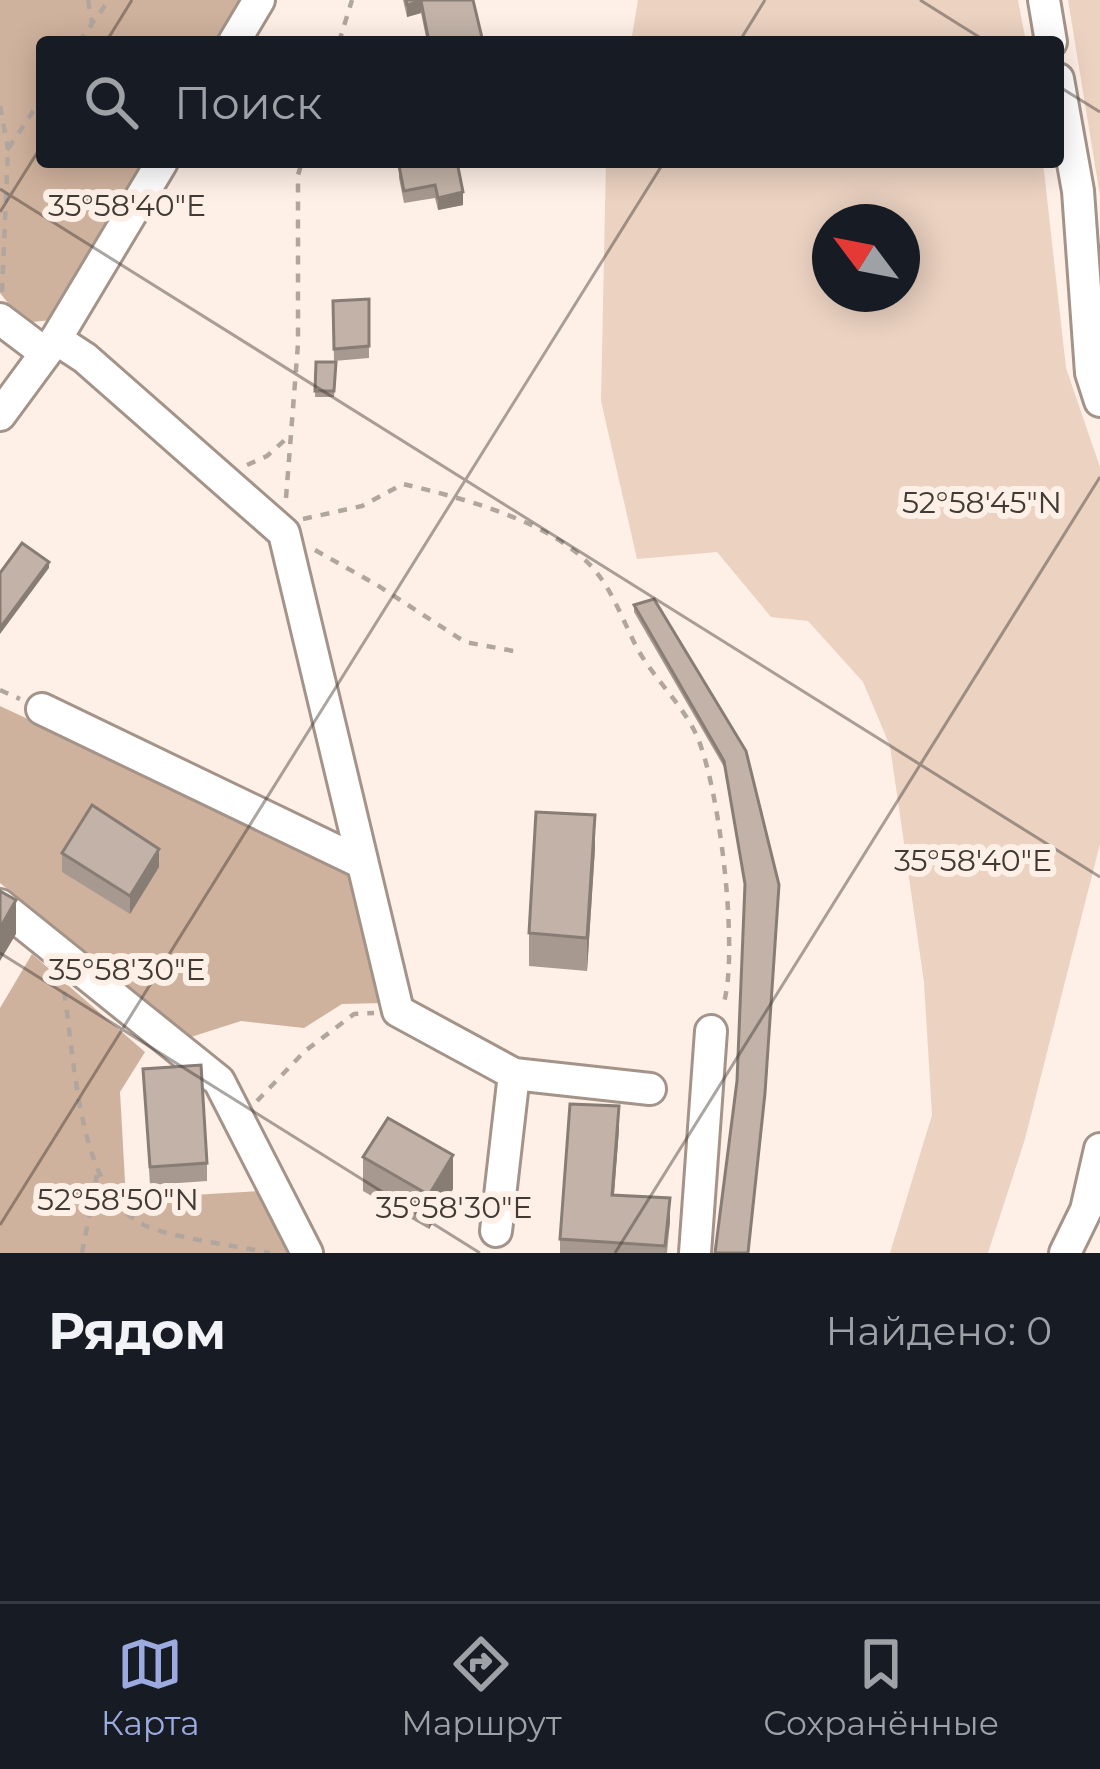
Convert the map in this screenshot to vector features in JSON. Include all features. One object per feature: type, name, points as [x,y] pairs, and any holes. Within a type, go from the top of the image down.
[{"type":"street","points":[[238,36],[259,0]]},
{"type":"street","points":[[1044,0],[1051,36]]},
{"type":"street","points":[[1064,104],[1090,212],[1091,373],[1100,401]]},
{"type":"street","points":[[0,415],[51,346],[158,168]]},
{"type":"street","points":[[0,319],[85,358],[284,533],[398,1011],[514,1074],[650,1089]]},
{"type":"street","points":[[42,709],[360,862]]},
{"type":"street","points":[[0,905],[219,1081],[308,1253]]},
{"type":"street","points":[[695,1253],[711,1031]]},
{"type":"street","points":[[496,1231],[514,1074]]},
{"type":"street","points":[[1065,1253],[1086,1210],[1100,1149]]},
{"type":"path","points":[[88,0],[92,23]]},
{"type":"path","points":[[83,36],[109,0]]},
{"type":"path","points":[[341,36],[352,0]]},
{"type":"path","points":[[0,106],[8,149],[0,319]]},
{"type":"path","points":[[0,155],[36,107]]},
{"type":"path","points":[[284,533],[298,344],[300,168]]},
{"type":"path","points":[[284,533],[306,517],[362,506],[403,484],[469,500],[553,537],[592,567],[620,610],[638,650],[694,730],[705,759],[728,890],[725,1001],[711,1031]]},
{"type":"path","points":[[284,533],[465,642],[519,652]]},
{"type":"path","points":[[57,951],[97,1175],[82,1253]]},
{"type":"path","points":[[240,1122],[305,1052],[354,1014],[398,1011]]},
{"type":"path","points":[[97,1175],[127,1213],[144,1226],[270,1253]]},
{"type":"shaded area","points":[[0,0],[247,0],[226,36],[36,36],[36,168],[148,168],[60,319],[24,323],[0,293]]},
{"type":"shaded area","points":[[638,0],[1018,0],[1025,36],[632,36]]},
{"type":"shaded area","points":[[1068,0],[1100,0],[1100,196]]},
{"type":"shaded area","points":[[606,168],[1044,168],[1066,368],[1100,467],[1100,844],[1025,1139],[988,1253],[890,1253],[932,1115],[924,982],[890,746],[863,682],[808,621],[771,617],[717,552],[637,559],[601,401]]},
{"type":"shaded area","points":[[0,706],[351,870],[385,1003],[342,1004],[304,1028],[241,1021],[191,1037],[0,883]]},
{"type":"shaded area","points":[[32,954],[145,1052],[120,1092],[126,1199],[260,1191],[291,1253],[0,1253],[0,1008]]},
{"type":"building","points":[[406,0],[473,0],[482,36],[428,36],[421,1],[407,5]]},
{"type":"building","points":[[399,168],[458,168],[463,192],[438,198],[435,185],[404,191]]},
{"type":"building","points":[[369,299],[369,346],[334,349],[333,301]]},
{"type":"building","points":[[316,362],[336,362],[334,391],[315,391]]},
{"type":"building","points":[[22,543],[49,562],[0,628],[0,573]]},
{"type":"building","points":[[654,599],[746,751],[779,885],[748,1253],[715,1253],[737,1081],[745,884],[724,761],[634,605]]},
{"type":"building","points":[[92,805],[159,849],[130,896],[62,853]]},
{"type":"building","points":[[536,812],[595,815],[587,938],[529,933]]},
{"type":"building","points":[[0,891],[16,900],[0,928]]},
{"type":"building","points":[[201,1065],[207,1163],[150,1167],[143,1069]]},
{"type":"building","points":[[570,1104],[619,1106],[612,1195],[670,1198],[665,1246],[560,1239]]},
{"type":"building","points":[[388,1118],[453,1155],[429,1195],[363,1157]]}]
